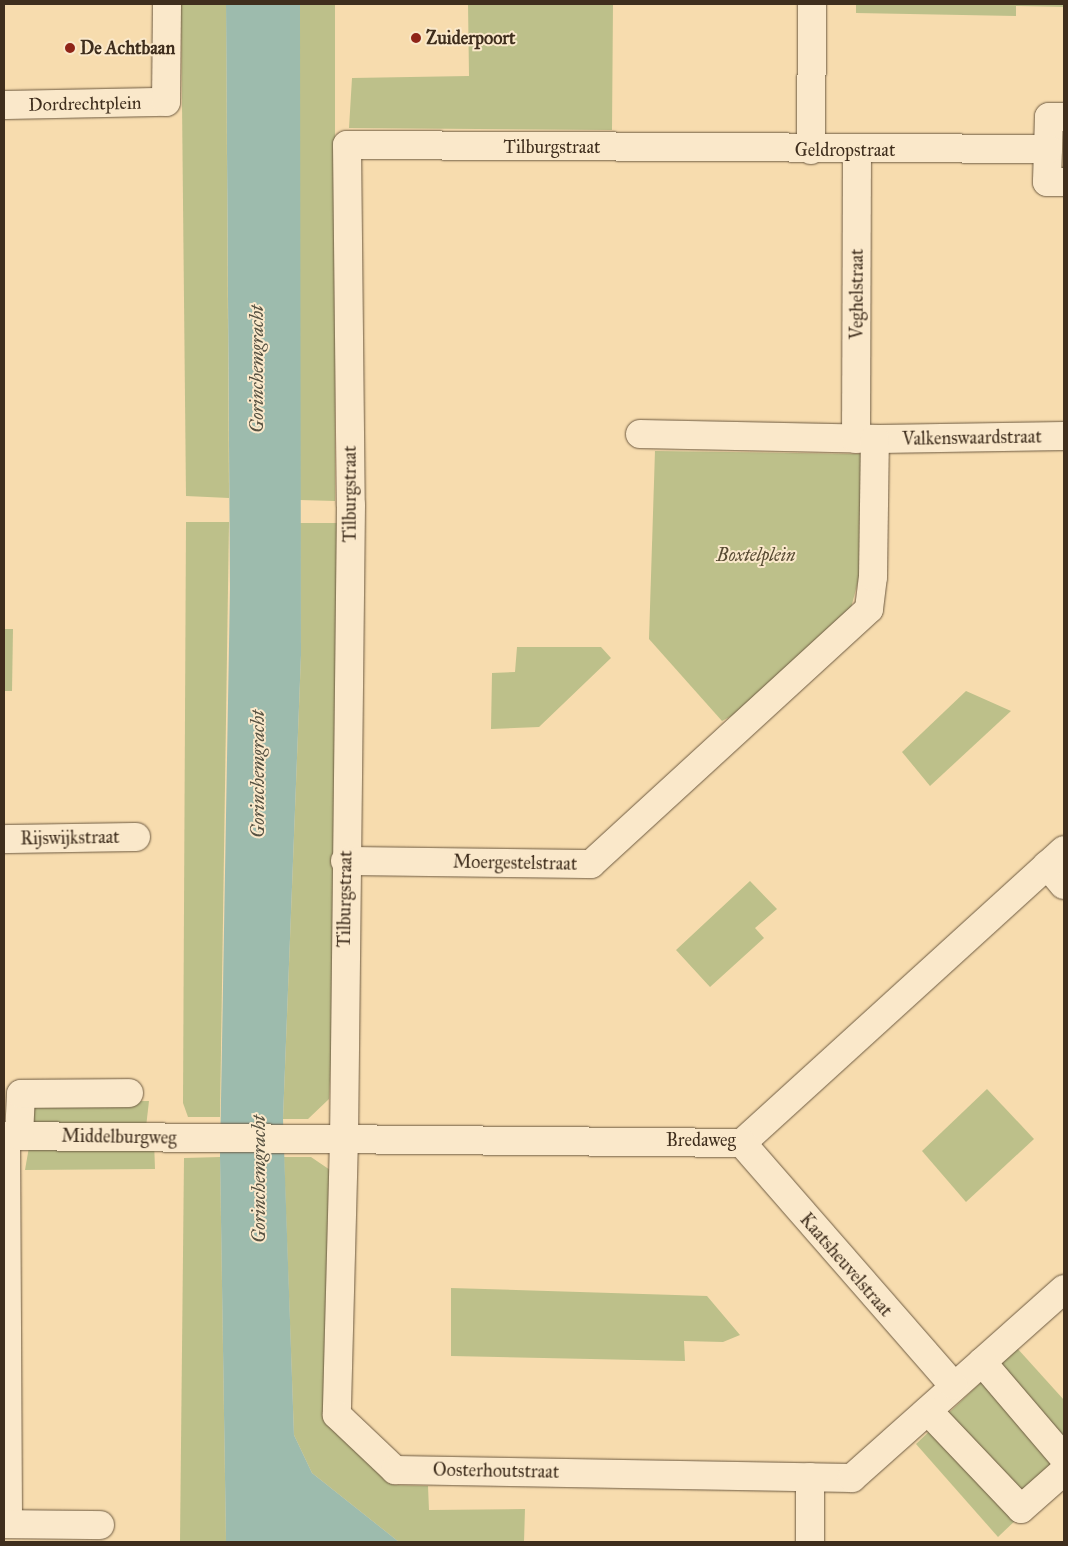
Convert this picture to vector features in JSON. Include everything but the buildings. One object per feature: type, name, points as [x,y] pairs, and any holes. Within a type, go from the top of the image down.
[{"type":"street","name":"Dordrechtplein","points":[[4,105],[166,102],[167,4]]},
{"type":"street","points":[[810,150],[812,4]]},
{"type":"street","points":[[1064,117],[1049,117],[1047,182],[1064,182]]},
{"type":"street","name":"Tilburgstraat","points":[[344,1139],[345,861],[351,505],[347,145],[642,148]]},
{"type":"street","name":"Geldropstraat","points":[[642,148],[810,150],[1048,148]]},
{"type":"street","name":"Veghelstraat","points":[[858,150],[870,439]]},
{"type":"street","points":[[640,434],[870,439]]},
{"type":"street","name":"Valkenswaardstraat","points":[[870,439],[1064,436]]},
{"type":"street","name":"Moergestelstraat","points":[[345,861],[591,864],[869,609],[873,585],[870,439]]},
{"type":"street","name":"Rijswijkstraat","points":[[4,839],[136,837]]},
{"type":"street","name":"Bredaweg","points":[[285,1138],[742,1143],[1058,866]]},
{"type":"street","points":[[100,1525],[6,1524],[5,1180],[10,1136],[21,1094],[129,1093]]},
{"type":"street","name":"Middelburgweg","points":[[10,1136],[285,1138]]},
{"type":"street","name":"Oosterhoutstraat","points":[[344,1139],[336,1415],[395,1470],[852,1478],[928,1411],[953,1385],[982,1362],[1064,1288]]},
{"type":"street","name":"Kaatsheuvelstraat","points":[[742,1143],[953,1385]]},
{"type":"street","points":[[982,1362],[1064,1458]]},
{"type":"street","points":[[928,1411],[1021,1509],[1064,1471]]},
{"type":"street","points":[[810,1477],[810,1542]]},
{"type":"green space","points":[[181,4],[226,4],[229,498],[186,496]]},
{"type":"green space","points":[[300,4],[335,4],[335,501],[300,500]]},
{"type":"green space","points":[[468,4],[613,4],[612,130],[349,128],[352,78],[469,76]]},
{"type":"green space","points":[[856,4],[1064,4],[1064,7],[1016,6],[1016,16],[856,13]]},
{"type":"green space","name":"Boxtelplein","points":[[655,451],[863,454],[864,559],[851,608],[739,712],[722,721],[649,639]]},
{"type":"green space","points":[[186,522],[229,522],[220,1117],[188,1117],[183,1103]]},
{"type":"green space","points":[[300,523],[337,523],[336,970],[329,1099],[308,1119],[283,1119],[301,655]]},
{"type":"green space","points":[[4,629],[13,629],[12,691],[4,691]]},
{"type":"green space","points":[[517,647],[601,647],[611,658],[539,727],[491,729],[492,673],[515,672]]},
{"type":"green space","points":[[966,691],[1011,711],[930,786],[902,752]]},
{"type":"green space","points":[[750,881],[777,909],[755,928],[764,938],[710,987],[676,950]]},
{"type":"green space","points":[[987,1089],[1034,1139],[966,1202],[922,1151]]},
{"type":"green space","points":[[149,1101],[146,1127],[28,1123],[29,1102]]},
{"type":"green space","points":[[154,1141],[155,1169],[25,1170],[29,1147]]},
{"type":"green space","points":[[220,1157],[226,1542],[180,1542],[184,1158]]},
{"type":"green space","points":[[284,1157],[311,1157],[333,1172],[332,1426],[394,1485],[428,1486],[429,1510],[525,1509],[524,1542],[399,1542],[312,1473],[294,1435]]},
{"type":"green space","points":[[451,1288],[707,1296],[740,1335],[723,1342],[684,1341],[685,1361],[451,1356]]},
{"type":"green space","points":[[1017,1348],[1064,1400],[1064,1474],[998,1537],[916,1444]]},
{"type":"water","name":"Gorinchemgracht","points":[[226,4],[300,4],[301,655],[283,1119],[294,1435],[312,1473],[399,1542],[226,1542],[220,1157],[230,588]]},
{"type":"place","name":"Zuiderpoort","points":[[416,38]]},
{"type":"place","name":"De Achtbaan","points":[[70,48]]}]
